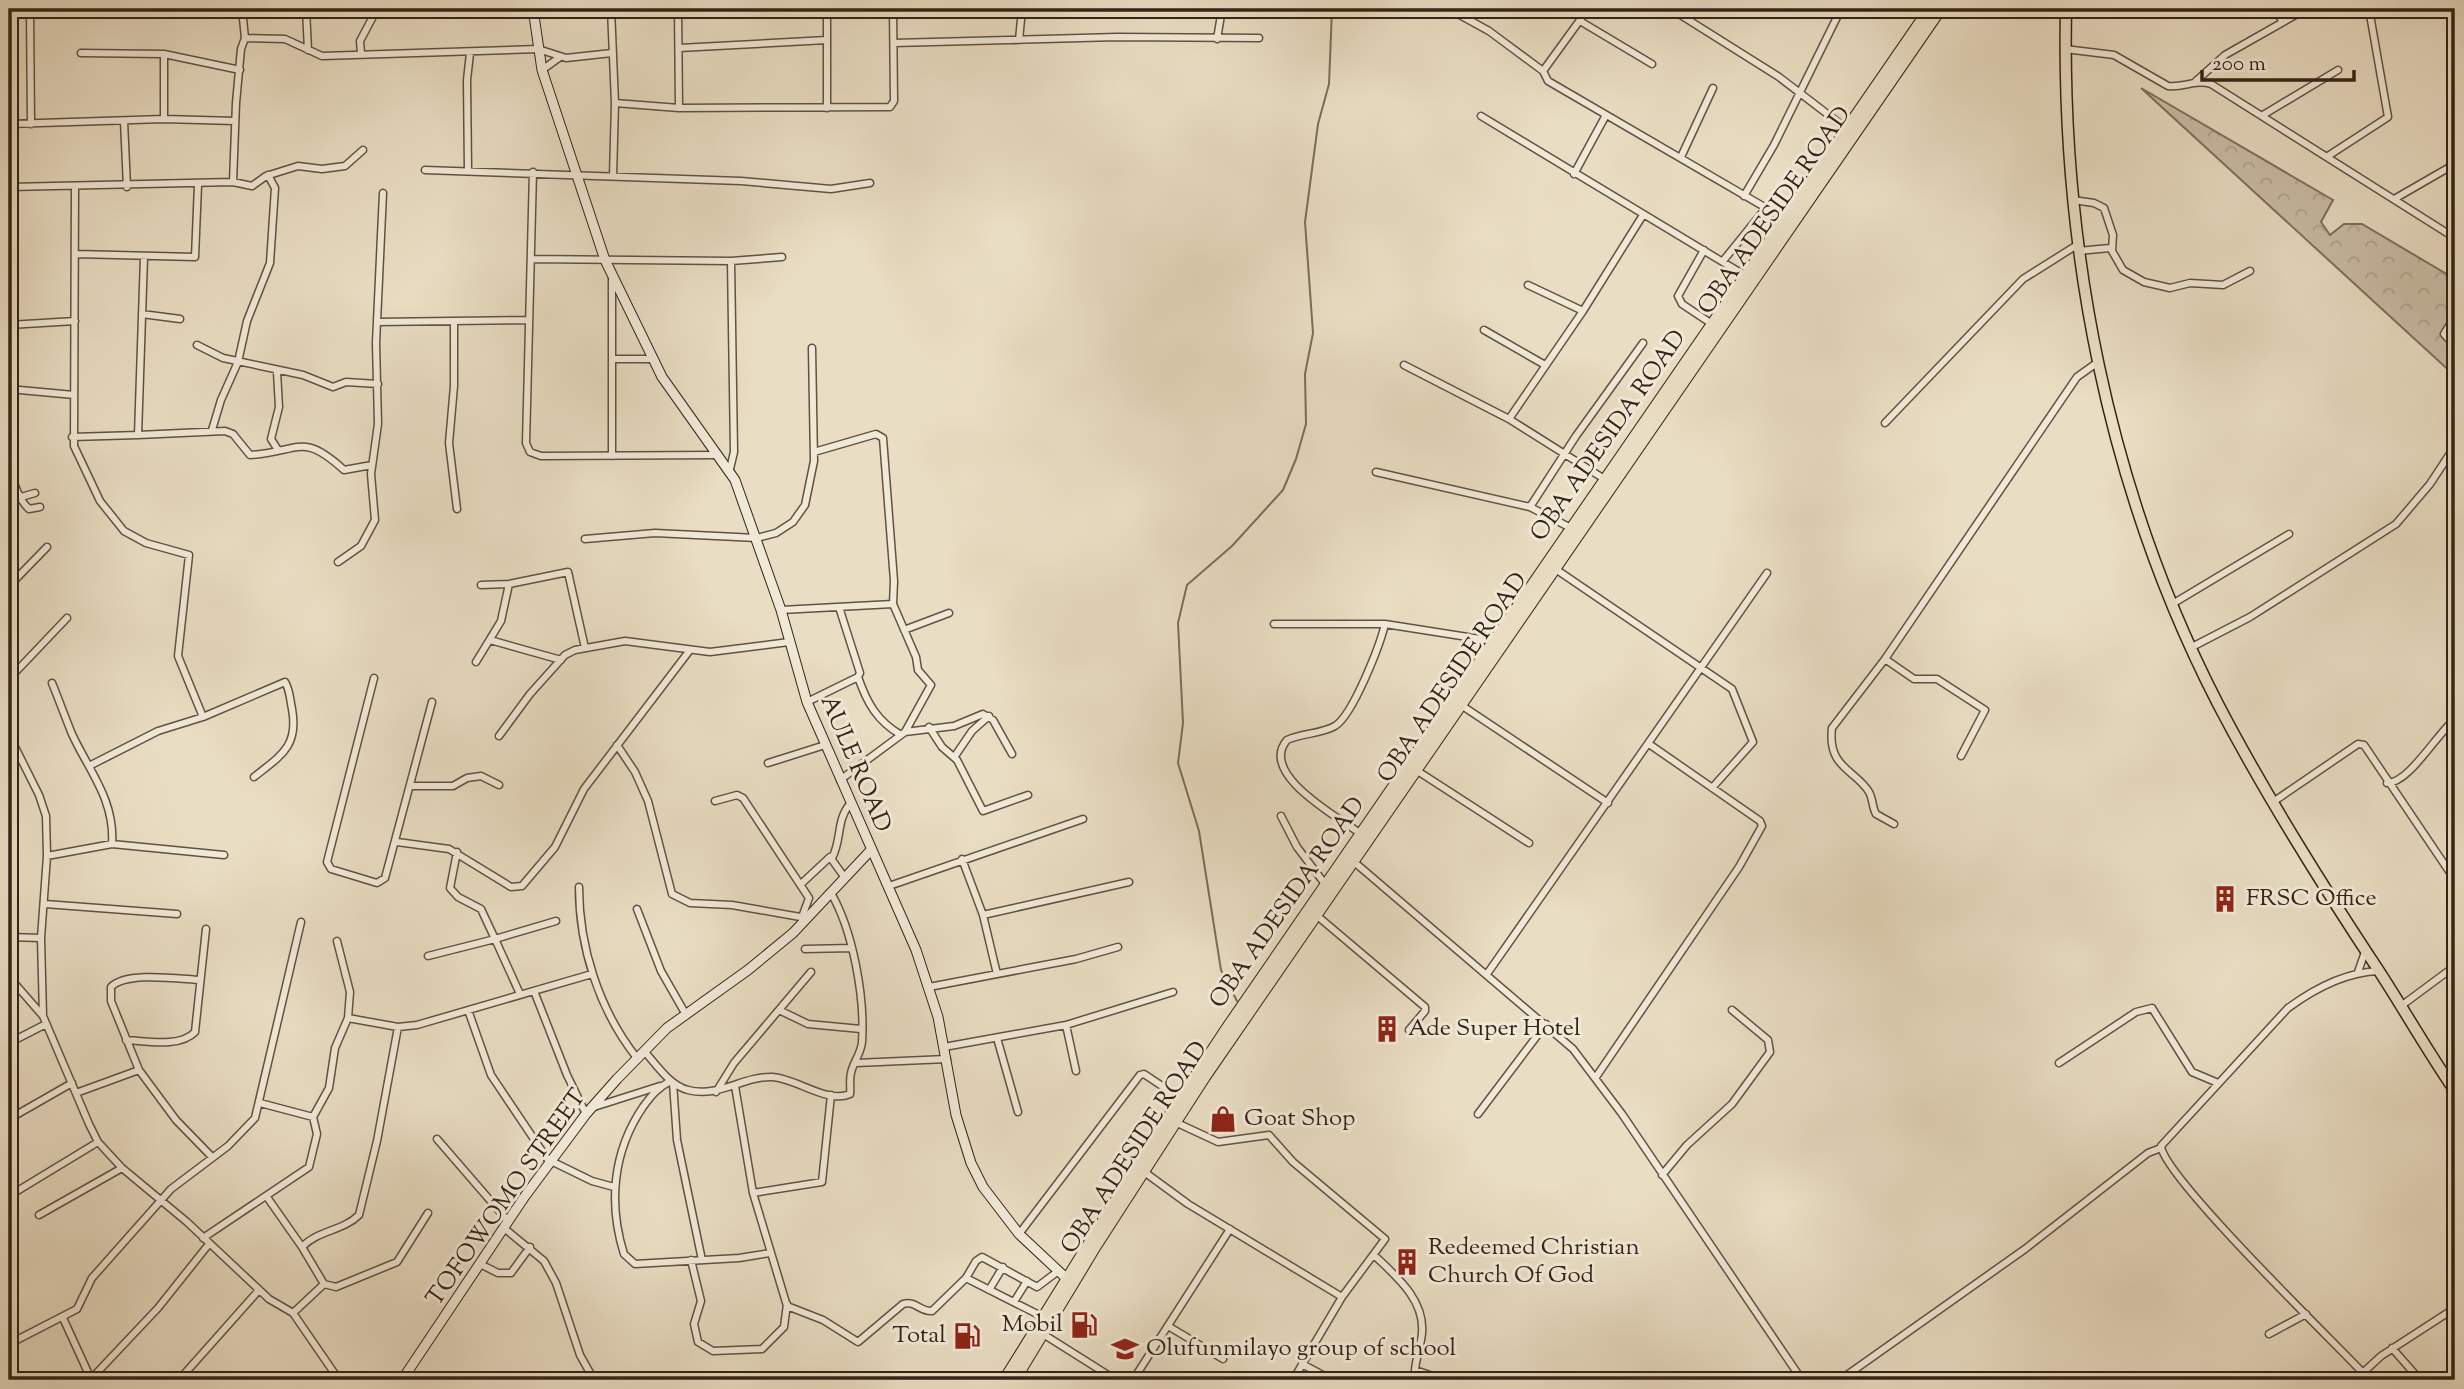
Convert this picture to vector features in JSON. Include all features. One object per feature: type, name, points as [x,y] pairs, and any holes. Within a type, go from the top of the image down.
[{"type":"highway","points":[[2058,9],[2066,21]]},
{"type":"highway","points":[[2066,9],[2065,49],[2078,248],[2098,362],[2135,500],[2174,603],[2217,703],[2273,802],[2455,1091]]},
{"type":"main road","name":"OBA ADESIDA ROAD","points":[[1004,1380],[1042,1317],[1061,1275],[1180,1098],[1201,1074],[1311,912],[1325,884],[1497,644],[1571,528],[1609,481],[1690,364],[1712,324],[1929,9]]},
{"type":"main road","name":"OBA ADESIDE ROAD","points":[[1690,364],[1941,9]]},
{"type":"main road","name":"OBA ADESIDE ROAD","points":[[1311,912],[1353,861],[1461,705],[1497,644],[1558,568],[1609,481]]},
{"type":"main road","name":"OBA ADESIDE ROAD","points":[[1015,1380],[1175,1122],[1201,1074]]},
{"type":"street","points":[[30,9],[31,124]]},
{"type":"street","points":[[233,183],[237,136],[235,121],[245,38],[242,9]]},
{"type":"street","points":[[306,9],[309,50]]},
{"type":"street","points":[[361,53],[360,41],[377,9]]},
{"type":"street","name":"AULE ROAD","points":[[533,9],[542,70],[605,260],[653,359],[716,456],[730,469],[782,611],[807,702],[850,804],[889,886],[929,987],[947,1059],[961,1136],[971,1163],[983,1187],[1019,1234],[1061,1275]]},
{"type":"street","points":[[611,9],[615,103],[613,176]]},
{"type":"street","points":[[678,9],[679,108]]},
{"type":"street","points":[[827,9],[827,108]]},
{"type":"street","points":[[615,103],[679,108],[893,105],[893,9]]},
{"type":"street","points":[[1018,40],[1022,9]]},
{"type":"street","points":[[1217,39],[1222,9]]},
{"type":"street","points":[[1449,9],[1489,31],[1543,71],[1548,81],[1785,219]]},
{"type":"street","points":[[1543,71],[1588,9]]},
{"type":"street","points":[[1674,9],[1799,91],[1847,129]]},
{"type":"street","points":[[1744,196],[1774,145],[1841,9]]},
{"type":"street","points":[[2273,9],[2283,21]]},
{"type":"street","points":[[2065,49],[2114,55],[2168,86],[2176,87],[2196,81],[2225,55],[2306,9]]},
{"type":"street","points":[[2328,156],[2388,117],[2369,9]]},
{"type":"street","points":[[1580,21],[1652,64]]},
{"type":"street","points":[[245,38],[285,39],[322,56],[538,49],[560,57],[612,53]]},
{"type":"street","points":[[894,43],[1259,38]]},
{"type":"street","points":[[679,48],[827,40]]},
{"type":"street","points":[[81,53],[164,54],[240,70]]},
{"type":"street","points":[[468,170],[467,80],[471,53]]},
{"type":"street","points":[[164,54],[164,119]]},
{"type":"street","points":[[542,70],[560,57]]},
{"type":"street","points":[[2263,116],[2338,70]]},
{"type":"street","points":[[2196,81],[2211,85],[2263,116],[2396,198],[2455,238]]},
{"type":"street","points":[[1681,157],[1713,88]]},
{"type":"street","points":[[1574,174],[1606,115]]},
{"type":"street","points":[[1481,116],[1746,276]]},
{"type":"street","points":[[9,124],[164,119],[235,121]]},
{"type":"street","points":[[124,121],[127,187]]},
{"type":"street","points":[[9,187],[127,187],[233,183],[255,186],[268,175],[301,166],[318,169],[345,166],[363,150]]},
{"type":"street","points":[[2396,198],[2455,164]]},
{"type":"street","points":[[425,170],[741,181],[831,190],[870,183]]},
{"type":"street","points":[[533,173],[526,443],[530,452],[541,456],[716,456]]},
{"type":"street","points":[[212,430],[221,400],[238,362],[247,321],[270,263],[275,188],[268,175]]},
{"type":"street","points":[[76,254],[195,257],[198,185]]},
{"type":"street","points":[[75,187],[72,437],[94,490],[114,520],[132,537],[189,555],[177,656],[203,717]]},
{"type":"street","points":[[338,562],[361,546],[372,529],[375,512],[372,466],[378,425],[377,322],[383,193]]},
{"type":"street","points":[[2073,200],[2094,203],[2104,208],[2113,235],[2110,248],[2123,270],[2156,286],[2223,285],[2250,271]]},
{"type":"street","points":[[1723,261],[1765,209]]},
{"type":"street","points":[[1509,419],[1643,215]]},
{"type":"street","points":[[1885,423],[2023,279],[2078,248],[2110,248]]},
{"type":"street","points":[[1704,250],[1678,296],[1682,304],[1712,324]]},
{"type":"street","points":[[138,435],[144,257]]},
{"type":"street","points":[[531,259],[731,261],[782,257]]},
{"type":"street","points":[[730,469],[734,452],[731,261]]},
{"type":"street","points":[[612,276],[612,456]]},
{"type":"street","points":[[1528,285],[1583,310]]},
{"type":"street","points":[[142,314],[180,319]]},
{"type":"street","points":[[2455,316],[2444,334],[2455,346]]},
{"type":"street","points":[[377,322],[528,320]]},
{"type":"street","points":[[9,325],[75,321]]},
{"type":"street","points":[[454,321],[454,386],[449,443],[457,509]]},
{"type":"street","points":[[1484,330],[1545,365]]},
{"type":"street","points":[[1530,507],[1643,343]]},
{"type":"street","points":[[197,345],[218,356],[277,372],[303,375],[333,387],[345,382],[378,384]]},
{"type":"street","points":[[585,539],[655,533],[757,538],[785,528],[800,514],[811,483],[814,452],[812,348]]},
{"type":"street","points":[[612,359],[653,359]]},
{"type":"street","points":[[1894,824],[1875,814],[1869,792],[1845,771],[1837,757],[1832,732],[1885,659],[2077,377],[2098,362]]},
{"type":"street","points":[[1404,365],[1509,419],[1609,481]]},
{"type":"street","points":[[277,372],[279,407],[271,439],[278,450]]},
{"type":"street","points":[[9,389],[74,395]]},
{"type":"street","points":[[72,437],[212,430],[233,434],[250,455],[313,447],[328,454],[344,470],[372,466]]},
{"type":"street","points":[[814,452],[876,434],[883,438],[894,581],[893,604],[916,657],[916,667],[931,685],[903,733],[840,780]]},
{"type":"street","points":[[2192,647],[2250,617],[2396,524],[2430,484],[2455,446]]},
{"type":"street","points":[[9,456],[21,498],[29,509],[40,507]]},
{"type":"street","points":[[1376,472],[1530,507],[1571,528]]},
{"type":"street","points":[[21,498],[35,493]]},
{"type":"street","points":[[2174,603],[2289,534]]},
{"type":"street","points":[[9,586],[47,547]]},
{"type":"street","points":[[1558,568],[1735,692],[1754,739],[1712,788]]},
{"type":"street","points":[[481,585],[509,584],[568,572],[585,648]]},
{"type":"street","points":[[1487,974],[1767,573]]},
{"type":"street","points":[[476,662],[505,609],[509,584]]},
{"type":"street","points":[[782,611],[893,604]]},
{"type":"street","points":[[839,607],[860,670],[858,677],[877,717],[903,733],[929,727],[954,726],[983,714],[989,716],[1012,754]]},
{"type":"street","points":[[904,630],[949,613]]},
{"type":"street","points":[[9,679],[67,618]]},
{"type":"street","points":[[1274,624],[1385,624],[1497,644]]},
{"type":"street","points":[[1361,834],[1291,782],[1281,762],[1281,751],[1287,740],[1328,729],[1340,721],[1376,659],[1385,624]]},
{"type":"street","points":[[490,640],[561,660]]},
{"type":"street","points":[[499,736],[569,652],[632,641],[690,650],[723,651],[789,642]]},
{"type":"street","points":[[397,842],[457,852],[511,887],[522,886],[555,846],[584,789],[690,650]]},
{"type":"street","points":[[1885,659],[1913,679],[1937,679],[1986,711],[1961,755]]},
{"type":"street","points":[[807,702],[858,677]]},
{"type":"street","points":[[374,678],[328,865],[331,869],[381,882],[397,842],[432,702]]},
{"type":"street","points":[[91,765],[158,731],[203,717],[283,682],[286,684],[294,720],[293,737],[286,751],[254,777]]},
{"type":"street","points":[[52,683],[73,735],[103,791],[113,832],[112,844]]},
{"type":"street","points":[[1461,705],[1608,803]]},
{"type":"street","points":[[955,757],[972,731],[989,716]]},
{"type":"street","points":[[2387,783],[2396,783],[2404,778],[2434,739],[2455,719]]},
{"type":"street","points":[[929,727],[942,747],[955,757],[985,812],[1028,795]]},
{"type":"street","points":[[9,735],[39,795],[46,816],[47,856],[41,938],[43,1016],[98,1142],[122,1168],[162,1200],[259,1290],[293,1313],[340,1380]]},
{"type":"street","points":[[1596,1077],[1739,867],[1762,826],[1760,821],[1649,744]]},
{"type":"street","points":[[2273,802],[2358,744],[2364,745],[2387,783],[2455,880]]},
{"type":"street","points":[[617,745],[635,772],[648,801],[672,894],[690,903],[732,905],[804,917],[810,900],[741,796],[715,801]]},
{"type":"street","points":[[768,763],[825,745]]},
{"type":"street","points":[[1416,769],[1529,844]]},
{"type":"street","points":[[410,786],[453,786],[467,778],[481,776],[499,785]]},
{"type":"street","points":[[801,884],[832,858],[839,844],[840,820],[850,804]]},
{"type":"street","points":[[1281,816],[1297,847],[1325,884]]},
{"type":"street","points":[[889,886],[1083,819]]},
{"type":"street","points":[[47,856],[112,844],[224,855]]},
{"type":"street","name":"TOFOWOMO STREET","points":[[402,1380],[506,1224],[589,1111],[640,1055],[685,1013],[748,970],[831,893],[871,850]]},
{"type":"street","points":[[457,852],[450,888],[458,897],[481,909],[520,994]]},
{"type":"street","points":[[832,858],[845,878]]},
{"type":"street","points":[[962,859],[983,915],[997,974]]},
{"type":"street","points":[[1353,861],[1573,1049],[1596,1077],[1802,1380]]},
{"type":"street","points":[[983,915],[1129,882]]},
{"type":"street","points":[[579,887],[579,915],[592,974],[615,1026],[640,1055],[672,1082],[687,1090],[716,1092],[771,1077],[831,1095],[850,1094],[850,1074],[860,1052],[861,1029],[852,948],[843,916],[831,893]]},
{"type":"street","points":[[45,904],[177,914]]},
{"type":"street","points":[[637,909],[661,971],[685,1013]]},
{"type":"street","points":[[1311,912],[1425,1007],[1425,1011],[1409,1030]]},
{"type":"street","points":[[9,1344],[77,1309],[92,1278],[162,1200],[250,1126],[260,1104],[301,922]]},
{"type":"street","points":[[428,956],[556,922]]},
{"type":"street","points":[[126,1040],[175,1041],[191,1037],[198,1025],[206,929]]},
{"type":"street","points":[[9,937],[41,938]]},
{"type":"street","points":[[203,1238],[267,1198],[309,1167],[317,1134],[313,1117],[329,1088],[335,1048],[348,1018],[351,1000],[337,941]]},
{"type":"street","points":[[929,987],[1076,959],[1118,947]]},
{"type":"street","points":[[806,949],[852,948]]},
{"type":"street","points":[[2358,972],[2365,951]]},
{"type":"street","points":[[2401,1006],[2455,966]]},
{"type":"street","points":[[2361,1372],[2197,1199],[2166,1162],[2161,1148],[2164,1139],[2288,1008],[2305,995],[2358,972],[2379,971]]},
{"type":"street","points":[[716,1092],[733,1063],[811,972]]},
{"type":"street","points":[[348,1018],[398,1027],[592,974]]},
{"type":"street","points":[[9,977],[43,1016]]},
{"type":"street","points":[[200,980],[130,978],[116,982],[110,992],[111,1001],[139,1070],[176,1120],[212,1157]]},
{"type":"street","points":[[534,991],[567,1076],[589,1111],[672,1082]]},
{"type":"street","points":[[944,1047],[1066,1025],[1173,992]]},
{"type":"street","points":[[2059,1063],[2136,1012],[2152,1008],[2192,1072],[2218,1083]]},
{"type":"street","points":[[468,1010],[491,1074],[550,1162],[592,1181],[614,1186]]},
{"type":"street","points":[[779,1010],[808,1024],[861,1029]]},
{"type":"street","points":[[1662,1175],[1687,1145],[1732,1104],[1770,1052],[1768,1040],[1732,1010]]},
{"type":"street","points":[[9,1043],[46,1024]]},
{"type":"street","points":[[1478,1114],[1546,1024]]},
{"type":"street","points":[[1066,1025],[1076,1071]]},
{"type":"street","points":[[302,1247],[312,1238],[349,1222],[359,1214],[374,1155],[398,1027]]},
{"type":"street","points":[[997,1038],[1018,1112]]},
{"type":"street","points":[[856,1063],[947,1059]]},
{"type":"street","points":[[76,1093],[139,1070]]},
{"type":"street","points":[[1019,1234],[1140,1074],[1180,1098]]},
{"type":"street","points":[[672,1082],[677,1140],[702,1260]]},
{"type":"street","points":[[9,1119],[72,1083]]},
{"type":"street","points":[[661,1085],[626,1135],[614,1186],[622,1250],[627,1260],[635,1264],[770,1253]]},
{"type":"street","points":[[691,1260],[701,1301],[694,1324],[696,1337],[707,1349],[762,1349],[784,1327],[787,1304],[753,1193],[735,1086]]},
{"type":"street","points":[[753,1193],[822,1182],[831,1095]]},
{"type":"street","points":[[260,1104],[313,1117]]},
{"type":"street","points":[[1175,1122],[1218,1142],[1269,1135],[1293,1162],[1383,1237],[1385,1242],[1342,1297],[1293,1380]]},
{"type":"street","points":[[437,1139],[506,1224],[544,1261],[556,1283],[580,1355],[594,1380]]},
{"type":"street","points":[[9,1196],[98,1142]]},
{"type":"street","points":[[1840,1380],[2025,1249],[2148,1153],[2161,1148]]},
{"type":"street","points":[[39,1215],[122,1168]]},
{"type":"street","points":[[1143,1171],[1230,1229],[1342,1297]]},
{"type":"street","points":[[267,1198],[302,1247],[324,1284],[336,1287],[397,1262],[428,1213]]},
{"type":"street","points":[[1133,1380],[1230,1229]]},
{"type":"street","points":[[63,1318],[91,1380],[159,1308],[209,1244]]},
{"type":"street","points":[[480,1264],[498,1273],[511,1273],[530,1247]]},
{"type":"street","points":[[1375,1256],[1405,1286],[1418,1310],[1422,1329],[1415,1370],[1445,1380]]},
{"type":"street","points":[[787,1304],[823,1320],[858,1342],[903,1304],[911,1303],[932,1311],[966,1278],[979,1258],[986,1257],[1039,1287],[1061,1275]]},
{"type":"street","points":[[989,1290],[1003,1267]]},
{"type":"street","points":[[966,1278],[1042,1317]]},
{"type":"street","points":[[1014,1302],[1027,1281]]},
{"type":"street","points":[[293,1313],[324,1284]]},
{"type":"street","points":[[179,1380],[259,1290]]},
{"type":"street","points":[[2355,1380],[2361,1372],[2392,1349],[2454,1312]]},
{"type":"street","points":[[2269,1334],[2306,1314]]},
{"type":"street","points":[[1168,1326],[1223,1359]]},
{"type":"street","points":[[1043,1334],[1116,1380]]},
{"type":"street","points":[[2392,1349],[2420,1380]]},
{"type":"street","points":[[1302,1364],[1332,1380]]},
{"type":"street","points":[[1097,1380],[1102,1371]]},
{"type":"green space","points":[[2141,88],[2333,200],[2321,222],[2330,235],[2344,224],[2362,224],[2455,279],[2455,376]]},
{"type":"waterway","points":[[1237,1001],[1221,970],[1199,831],[1178,763],[1183,723],[1178,623],[1187,585],[1232,546],[1283,490],[1306,424],[1305,374],[1313,333],[1305,222],[1318,124],[1329,84],[1332,9]]},
{"type":"place","name":"FRSC Office","points":[[2225,899]]},
{"type":"place","name":"Ade Super Hotel","points":[[1387,1029]]},
{"type":"place","name":"Goat Shop","points":[[1223,1119]]},
{"type":"place","name":"Redeemed Christian Church Of God","points":[[1407,1262]]},
{"type":"place","name":"Mobil","points":[[1084,1325]]},
{"type":"place","name":"Total","points":[[967,1336]]},
{"type":"place","name":"Olufunmilayo group of school","points":[[1125,1349]]}]
